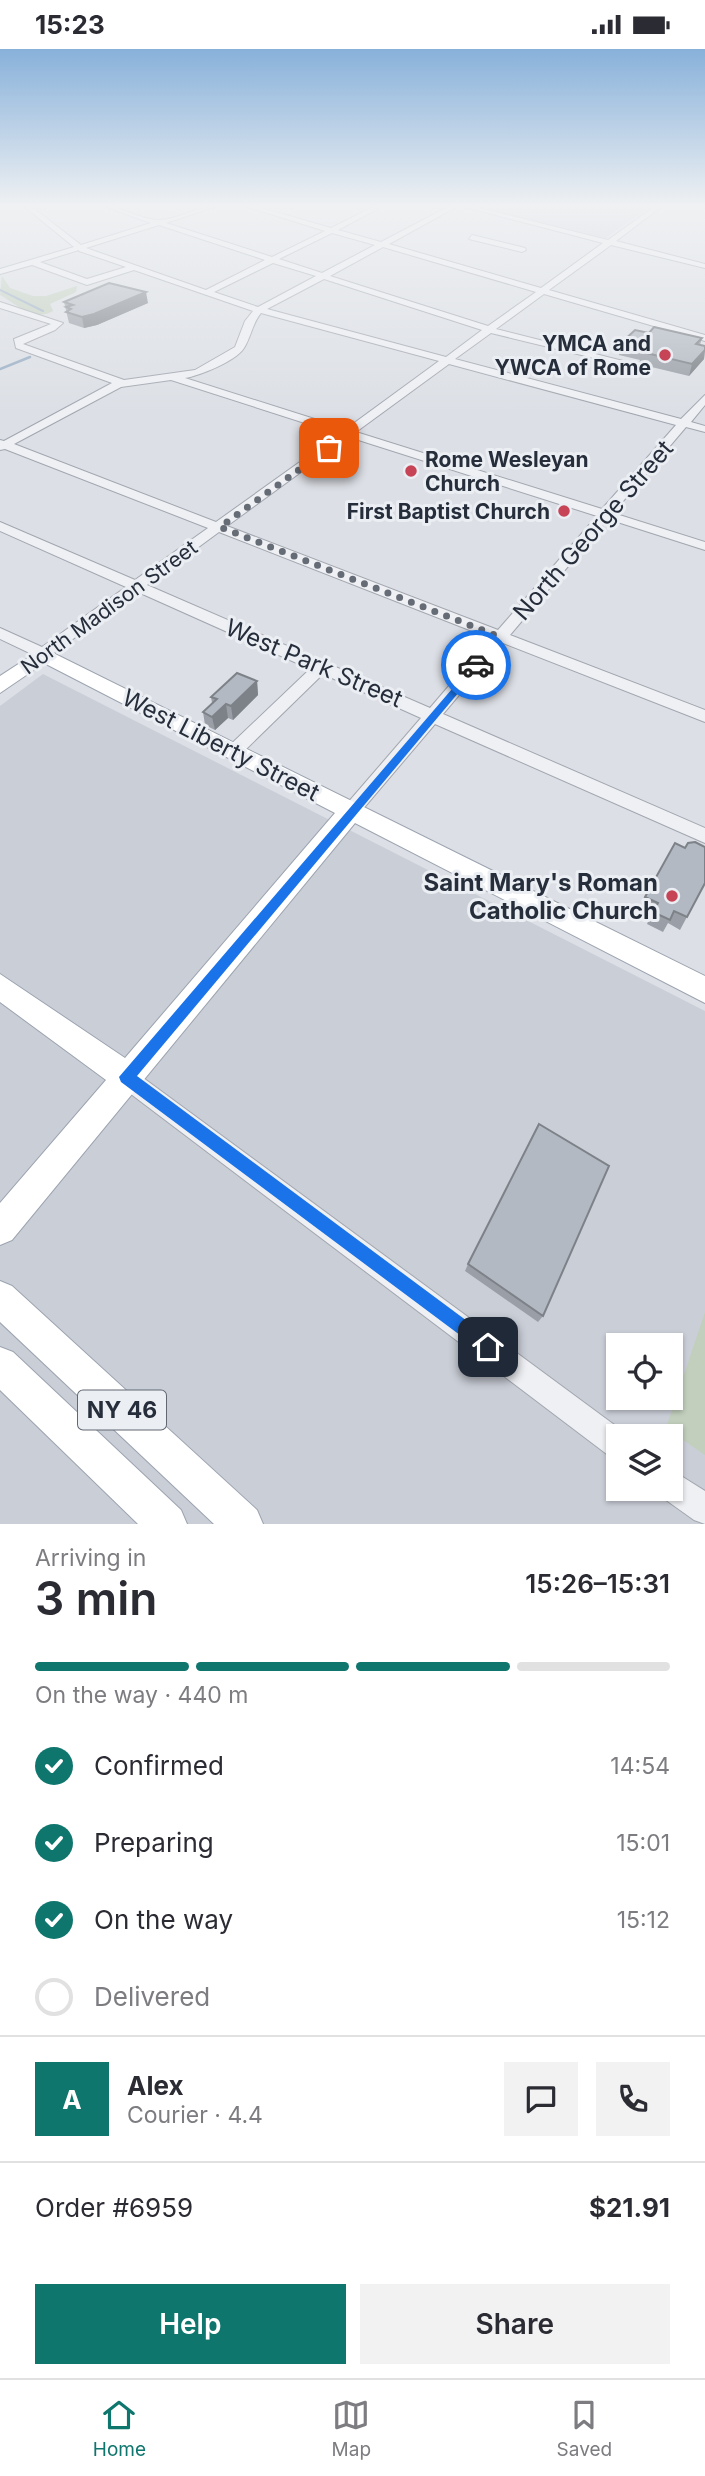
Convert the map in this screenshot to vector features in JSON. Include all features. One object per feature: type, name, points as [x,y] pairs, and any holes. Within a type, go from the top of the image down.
[{"type":"main road","name":"North Madison Street","points":[[0,686],[43,654]]},
{"type":"main road","name":"West Liberty Street","points":[[43,654],[705,990]]},
{"type":"main road","name":"North George Street","points":[[0,1228],[351,811]]},
{"type":"main road","points":[[0,986],[127,1077]]},
{"type":"main road","name":"NY 46","points":[[0,1298],[243,1524]]},
{"type":"main road","name":"NY 46","points":[[0,1365],[167,1524]]},
{"type":"street","points":[[70,276],[87,282],[106,276]]},
{"type":"street","points":[[160,276],[259,310],[705,429]]},
{"type":"street","points":[[208,292],[241,276]]},
{"type":"street","points":[[1,445],[122,383],[198,373],[239,349],[250,321],[259,310],[321,276]]},
{"type":"street","points":[[326,276],[491,330],[624,364]]},
{"type":"street","points":[[491,276],[705,338]]},
{"type":"street","name":"North Madison Street","points":[[43,654],[139,587],[564,276]]},
{"type":"street","points":[[3,309],[58,323],[52,328],[17,341],[19,346],[122,383]]},
{"type":"street","points":[[174,378],[705,546]]},
{"type":"street","name":"North George Street","points":[[351,811],[705,398]]},
{"type":"street","points":[[1,445],[220,527],[705,716]]},
{"type":"street","name":"West Park Street","points":[[0,526],[705,836]]},
{"type":"street","name":"West Liberty Street","points":[[0,633],[43,654]]},
{"type":"street","points":[[234,751],[322,666]]},
{"type":"street","points":[[127,1077],[606,1436]]},
{"type":"street","points":[[683,1493],[705,1509]]},
{"type":"shaded area","points":[[43,674],[705,1011],[705,1524],[0,1524],[0,706]]},
{"type":"green space","points":[[2,276],[10,288],[33,296],[46,296],[77,286],[76,292],[50,304],[53,311],[46,314],[32,313],[0,295]]},
{"type":"green space","points":[[705,1312],[705,1455],[683,1440],[683,1424],[667,1424],[672,1410],[683,1410],[683,1377]]},
{"type":"building","points":[[109,283],[146,292],[82,317],[66,312],[71,309],[66,307],[73,305],[64,302]]},
{"type":"building","points":[[654,327],[702,338],[696,344],[705,346],[705,350],[692,364],[642,352],[645,349],[621,343],[635,330],[649,333]]},
{"type":"building","points":[[237,673],[257,681],[231,706],[226,704],[212,717],[203,712],[217,699],[211,697]]},
{"type":"building","name":"Saint Mary's Roman Catholic Church","points":[[695,842],[705,847],[705,883],[687,917],[674,911],[670,920],[653,912],[658,903],[645,897],[675,843],[685,848],[688,843]]},
{"type":"building","points":[[539,1124],[609,1166],[543,1316],[468,1264]]},
{"type":"waterway","points":[[0,290],[43,311]]},
{"type":"waterway","points":[[0,369],[30,357]]},
{"type":"way so far","points":[[329,448],[220,527],[500,637],[476,665]]},
{"type":"place","name":"YMCA and YWCA of Rome","points":[[665,355]]},
{"type":"place","name":"Rome Wesleyan Church","points":[[411,471]]},
{"type":"place","name":"First Baptist Church","points":[[564,511]]},
{"type":"place","name":"Saint Mary's Roman Catholic Church","points":[[672,896]]},
{"type":"route","points":[[476,665],[127,1077],[488,1347]]}]
